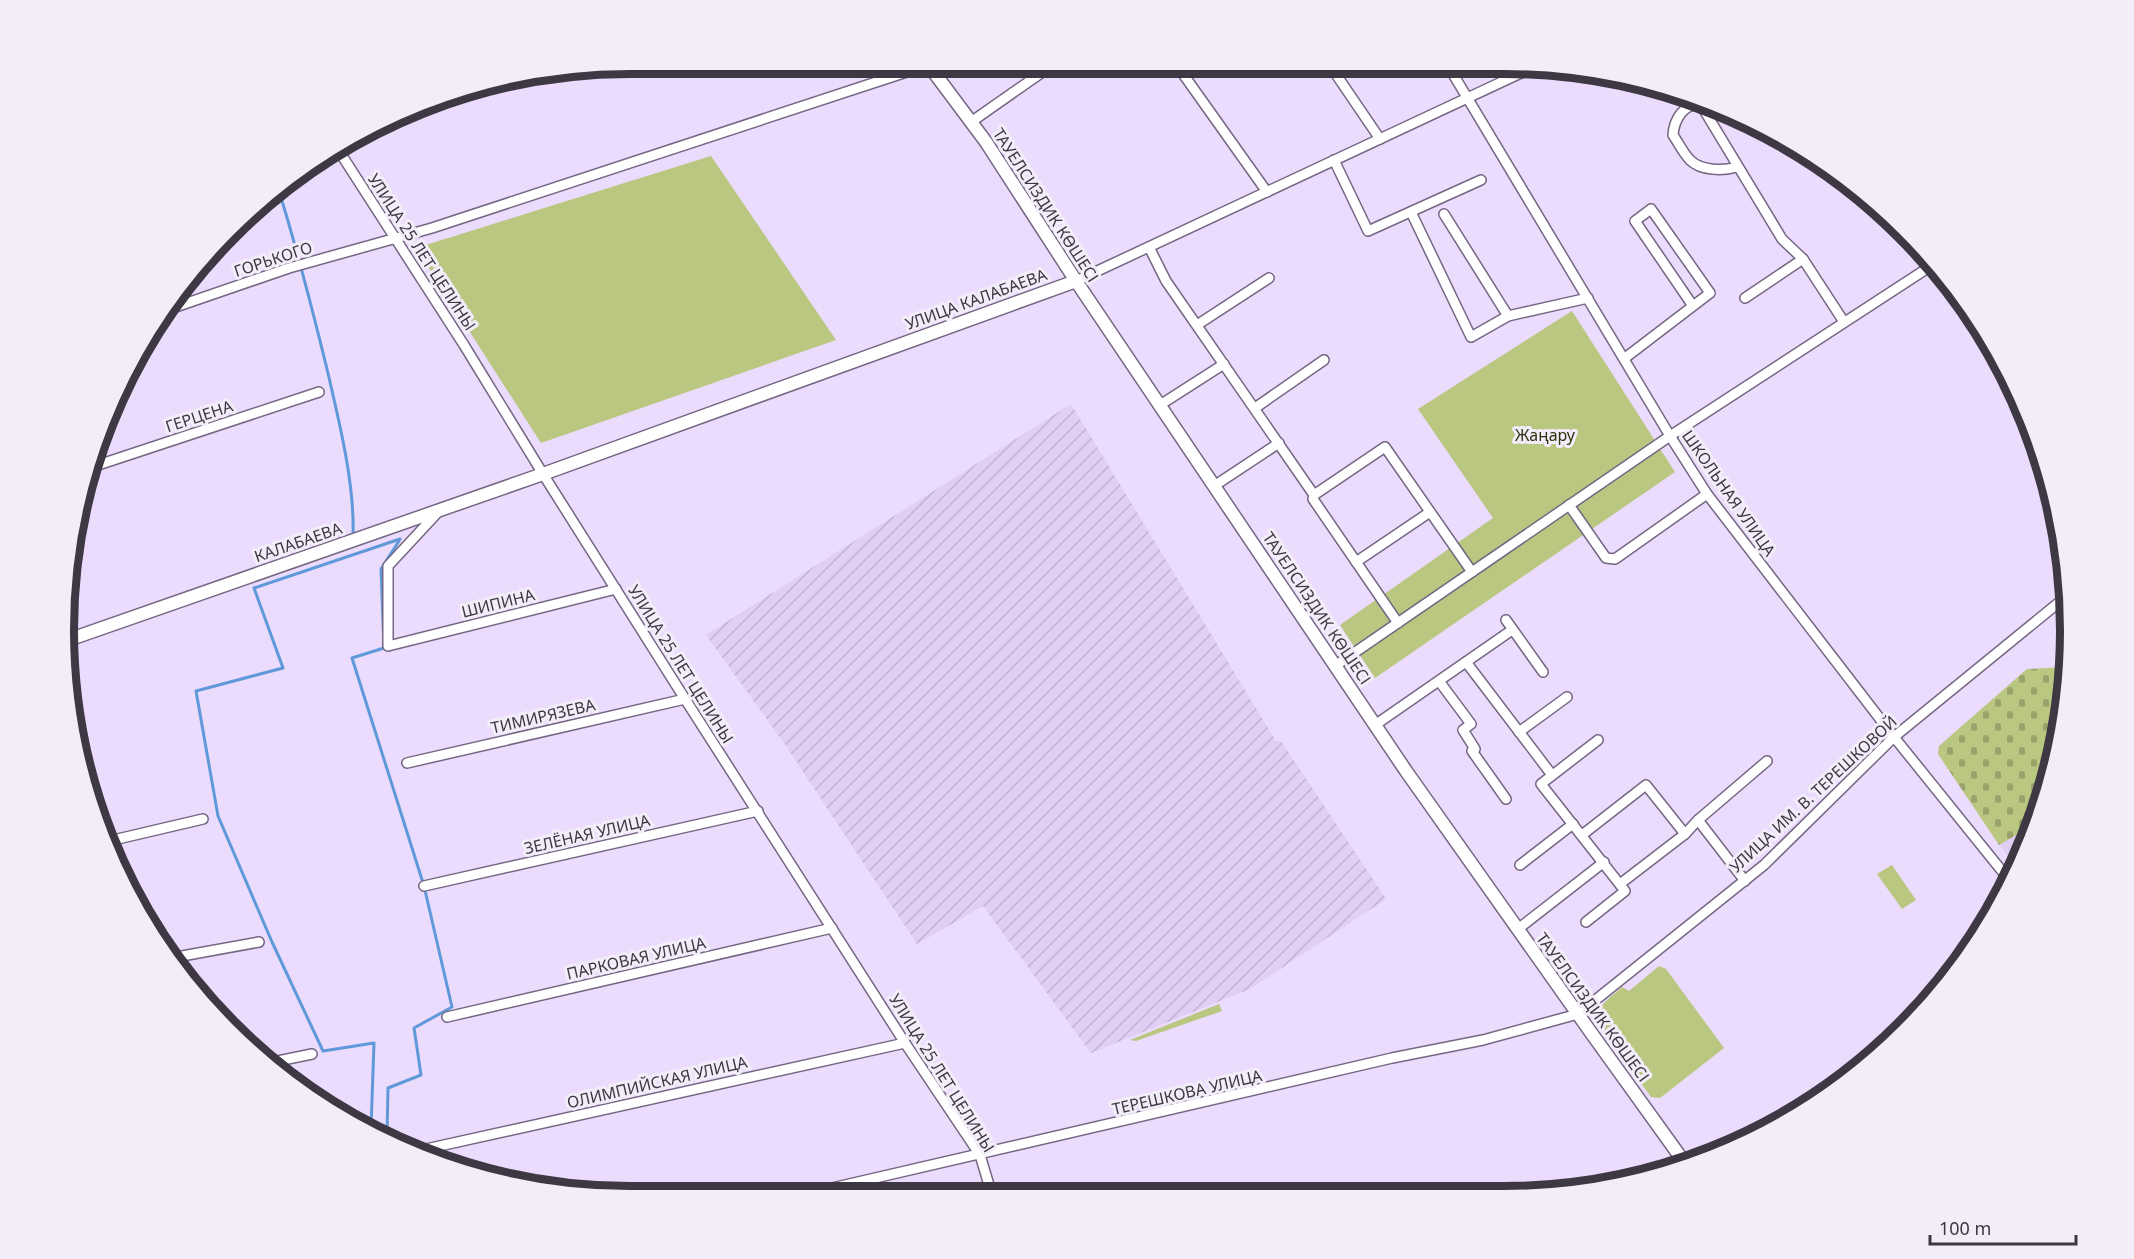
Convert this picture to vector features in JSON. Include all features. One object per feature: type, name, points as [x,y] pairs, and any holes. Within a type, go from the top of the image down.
[{"type":"street","name":"ГОРЬКОГО","points":[[177,306],[289,268],[432,228],[897,74]]},
{"type":"street","name":"ТАУЕЛСИЗДИК КӨШЕСІ","points":[[935,74],[986,142],[1076,281],[1375,725],[1681,1157]]},
{"type":"street","points":[[971,122],[1040,74]]},
{"type":"street","points":[[1183,74],[1267,192]]},
{"type":"street","points":[[1336,74],[1380,139]]},
{"type":"street","name":"ШКОЛЬНАЯ УЛИЦА","points":[[1453,74],[1707,494],[1894,737],[2004,873]]},
{"type":"street","name":"УЛИЦА КАЛАБАЕВА","points":[[543,474],[1076,281],[1518,74]]},
{"type":"street","points":[[1691,106],[1677,118],[1673,135],[1690,160],[1705,168],[1728,170],[1737,167]]},
{"type":"street","points":[[1705,111],[1782,239],[1803,259],[1844,322]]},
{"type":"street","name":"УЛИЦА 25 ЛЕТ ЦЕЛИНЫ","points":[[341,154],[464,345],[685,699],[980,1155],[989,1186]]},
{"type":"street","points":[[1334,160],[1368,231],[1481,180]]},
{"type":"street","points":[[1624,358],[1694,306],[1710,293],[1651,209],[1635,221],[1694,306]]},
{"type":"street","points":[[1411,212],[1471,337],[1508,316],[1588,298]]},
{"type":"street","points":[[1444,214],[1508,316]]},
{"type":"street","points":[[1149,247],[1167,281],[1279,443],[1314,495],[1313,499],[1398,623]]},
{"type":"street","points":[[1745,298],[1803,259]]},
{"type":"street","points":[[1335,666],[1670,435],[1927,268]]},
{"type":"street","points":[[1197,325],[1269,278]]},
{"type":"street","points":[[1255,408],[1324,360]]},
{"type":"street","points":[[1160,405],[1224,364]]},
{"type":"street","name":"ГЕРЦЕНА","points":[[99,465],[319,392]]},
{"type":"street","points":[[1215,486],[1279,443]]},
{"type":"street","points":[[1314,495],[1385,447],[1472,572]]},
{"type":"street","name":"КАЛАБАЕВА","points":[[74,638],[543,474]]},
{"type":"street","points":[[1569,505],[1606,558],[1615,559],[1707,494]]},
{"type":"street","name":"ШИПИНА","points":[[440,511],[388,566],[388,646],[616,589]]},
{"type":"street","points":[[1356,562],[1430,512]]},
{"type":"street","name":"УЛИЦА ИМ. В. ТЕРЕШКОВОЙ","points":[[1578,1014],[1764,865],[1894,737],[2059,602]]},
{"type":"street","points":[[1506,620],[1543,672]]},
{"type":"street","points":[[1375,725],[1512,630]]},
{"type":"street","points":[[1466,662],[1552,775]]},
{"type":"street","points":[[1439,681],[1470,724],[1463,730],[1475,749],[1472,751],[1506,799]]},
{"type":"street","points":[[1519,732],[1567,697]]},
{"type":"street","name":"ТИМИРЯЗЕВА","points":[[407,763],[685,699]]},
{"type":"street","points":[[1586,922],[1625,891],[1541,784],[1598,740]]},
{"type":"street","points":[[1620,884],[1685,834],[1698,820],[1767,761]]},
{"type":"street","points":[[1582,835],[1646,785],[1685,834]]},
{"type":"street","name":"ЗЕЛЁНАЯ УЛИЦА","points":[[423,886],[758,811]]},
{"type":"street","points":[[115,840],[203,819]]},
{"type":"street","points":[[1698,820],[1745,881]]},
{"type":"street","points":[[1520,865],[1573,824]]},
{"type":"street","points":[[1518,929],[1604,862]]},
{"type":"street","name":"ПАРКОВАЯ УЛИЦА","points":[[447,1017],[832,928]]},
{"type":"street","points":[[180,956],[259,942]]},
{"type":"street","name":"ТЕРЕШКОВА УЛИЦА","points":[[842,1186],[1392,1058],[1484,1040],[1578,1014]]},
{"type":"street","name":"ОЛИМПИЙСКАЯ УЛИЦА","points":[[430,1148],[905,1042]]},
{"type":"street","points":[[279,1061],[312,1054]]},
{"type":"shaded area","points":[[1071,404],[1276,741],[1281,741],[1386,899],[1250,989],[1091,1053],[983,906],[917,944],[784,743],[706,635]]},
{"type":"shaded area","points":[[2022,832],[2010,859],[1999,845]]},
{"type":"green space","points":[[711,156],[836,340],[541,443],[416,248]]},
{"type":"green space","name":"Жаңару","points":[[1572,311],[1675,472],[1375,678],[1340,625],[1493,518],[1418,409]]},
{"type":"green space","points":[[2059,667],[2056,702],[2042,773],[2022,832],[1999,845],[1938,754],[1939,746],[2027,669]]},
{"type":"green space","points":[[1892,865],[1916,900],[1902,909],[1877,874]]},
{"type":"green space","points":[[1659,966],[1666,969],[1724,1048],[1660,1098],[1651,1097],[1600,1027],[1598,1020],[1603,1004],[1622,987],[1629,991]]},
{"type":"green space","points":[[1219,1004],[1222,1011],[1136,1041],[1130,1040]]},
{"type":"waterway","points":[[281,197],[310,301],[341,431],[349,474],[353,537]]},
{"type":"waterway","points":[[371,1121],[374,1043],[323,1051],[272,942],[218,816],[196,691],[283,668],[254,588],[400,539]]},
{"type":"waterway","points":[[387,1129],[388,1088],[421,1075],[414,1028],[452,1007],[424,886],[352,658],[384,648],[381,569],[399,541]]}]
